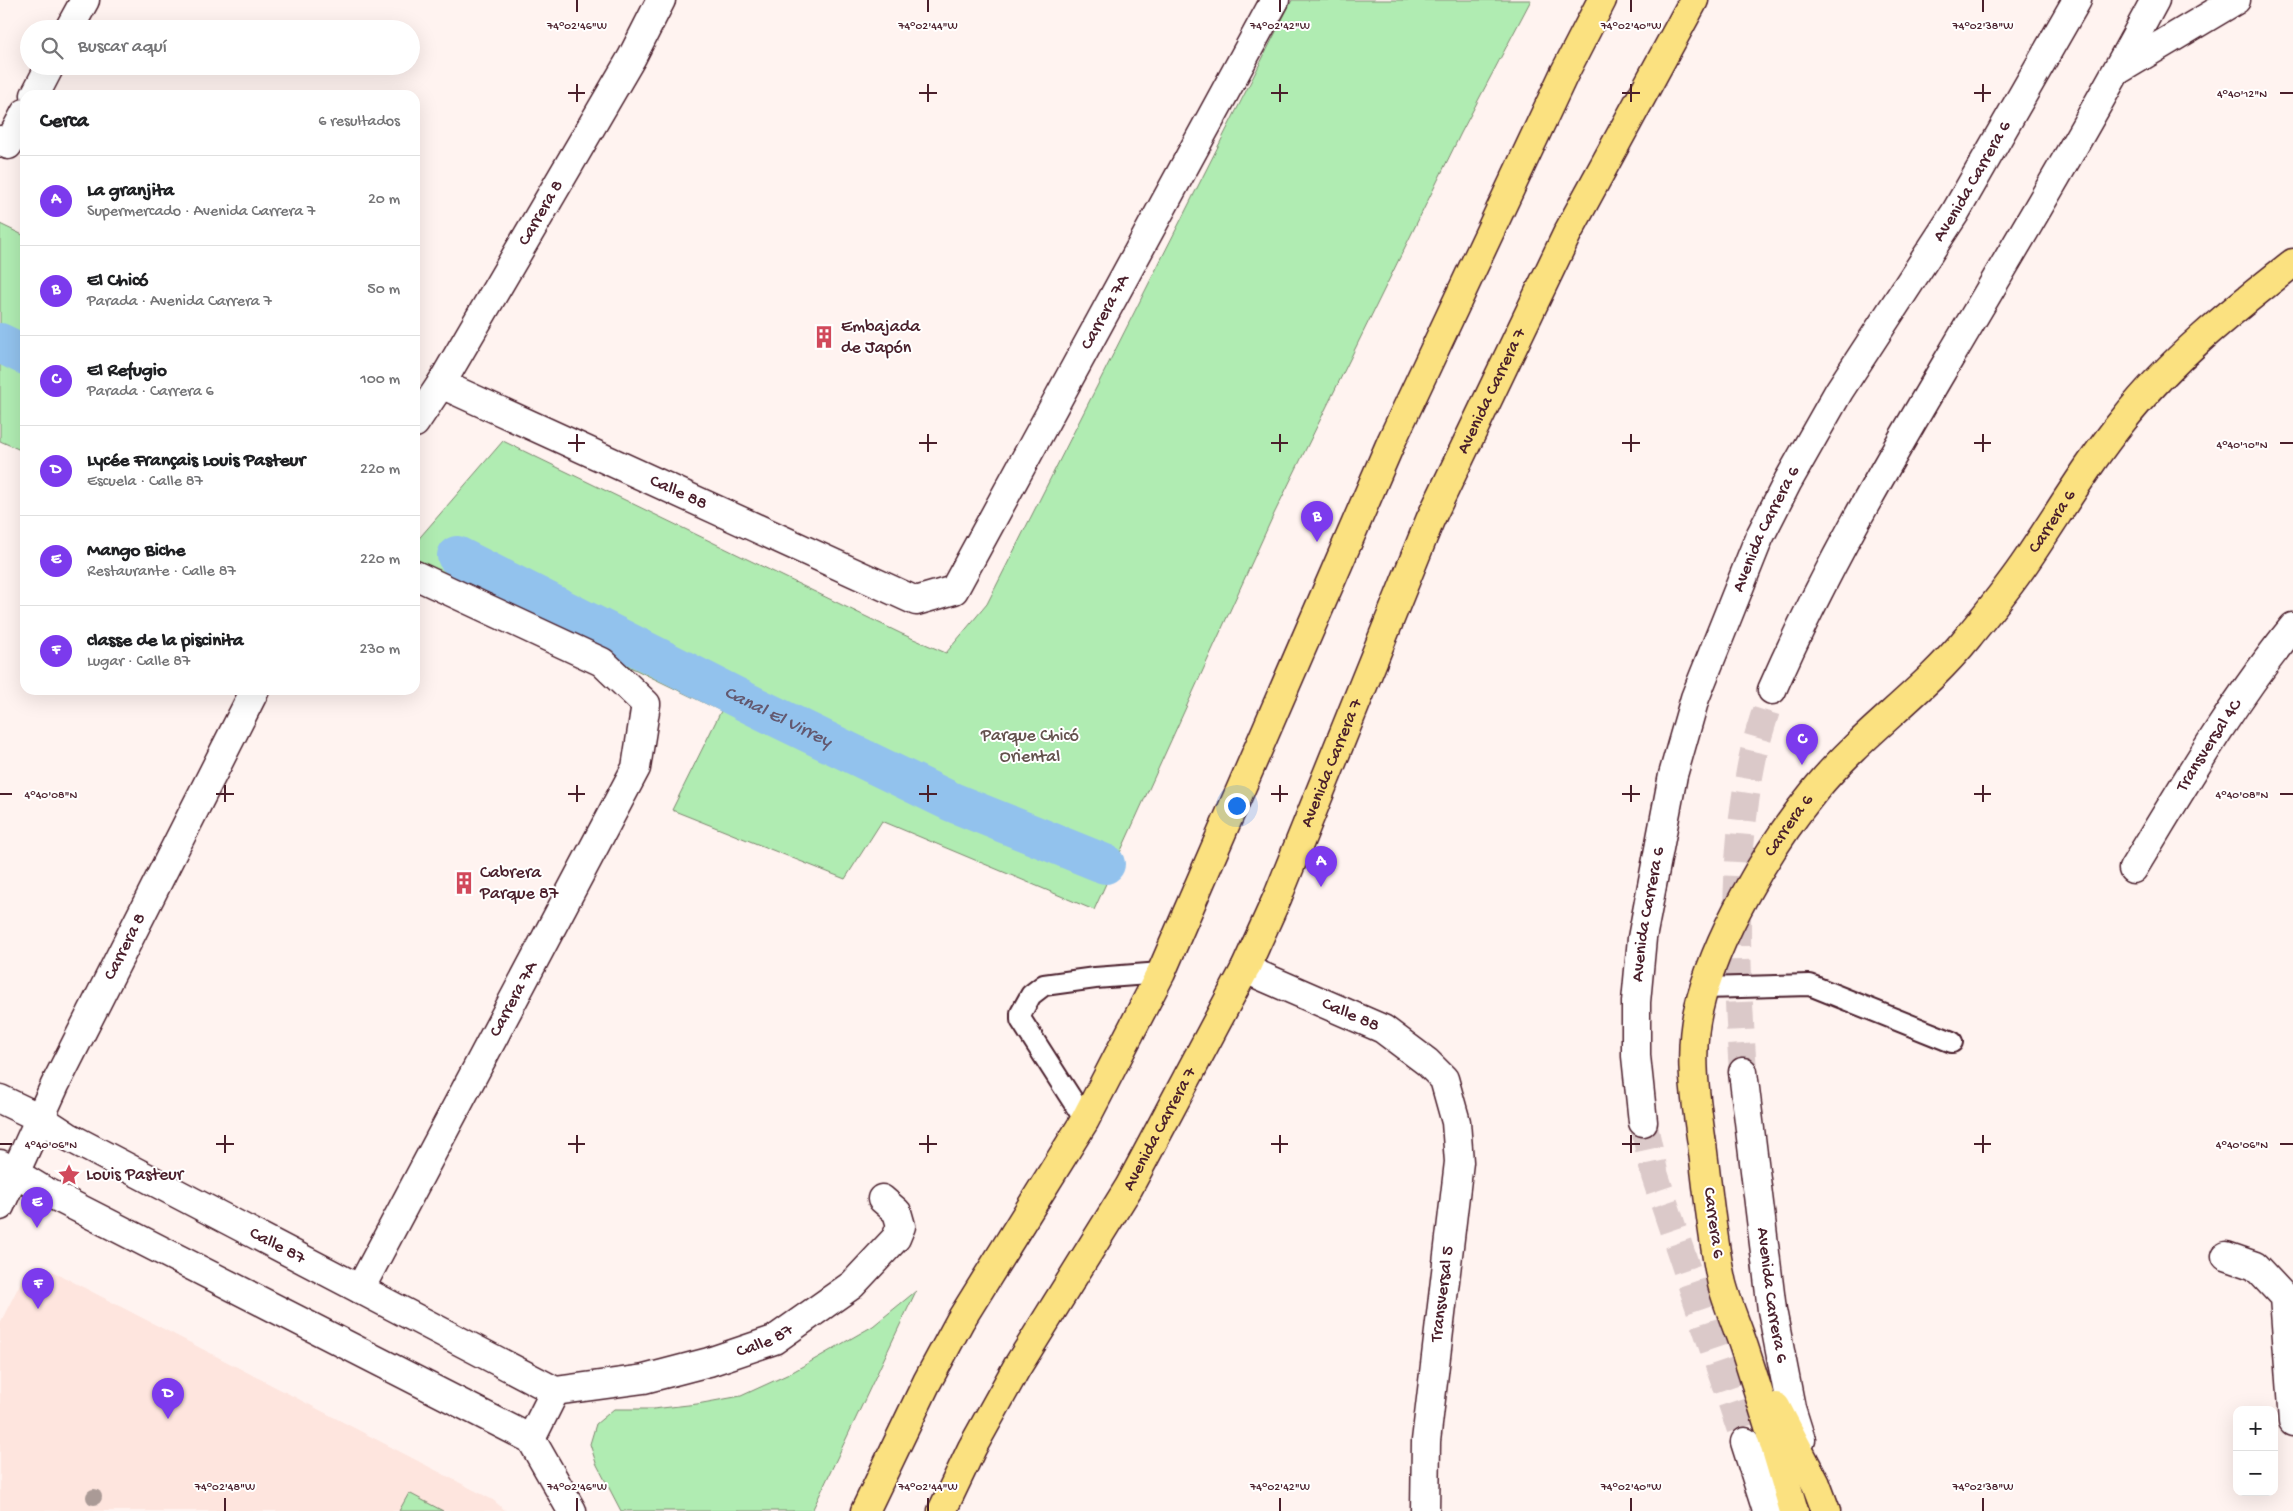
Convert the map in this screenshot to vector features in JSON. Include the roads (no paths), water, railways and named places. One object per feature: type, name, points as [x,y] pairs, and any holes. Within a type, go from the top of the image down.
[{"type":"main road","points":[[865,1511],[926,1382],[960,1321],[1085,1120],[1161,973],[1392,440],[1560,83],[1602,0]]},
{"type":"main road","name":"Avenida Carrera 7","points":[[942,1511],[972,1448],[1017,1367],[1129,1187],[1245,969],[1278,896],[1430,520],[1568,232],[1694,0]]},
{"type":"main road","name":"Carrera 6","points":[[1794,1511],[1743,1343],[1722,1285],[1698,1122],[1694,1074],[1694,1042],[1697,1012],[1705,988],[1727,933],[1746,894],[1788,827],[1817,788],[1846,755],[1936,674],[1967,639],[2024,565],[2122,420],[2151,387],[2185,352],[2293,263]]},
{"type":"main road","name":"Avenida Carrera 6","points":[[1743,1343],[1816,1484],[1826,1511]]},
{"type":"street","points":[[75,20],[85,0]]},
{"type":"street","name":"Carrera 8","points":[[420,416],[441,384],[632,57],[661,0]]},
{"type":"street","name":"Carrera 7A","points":[[916,601],[954,590],[1274,0]]},
{"type":"street","name":"Avenida Carrera 6","points":[[1643,1122],[1636,1056],[1636,1002],[1642,938],[1672,775],[1695,698],[1759,538],[1809,441],[1839,391],[1955,213],[2077,0]]},
{"type":"street","points":[[1772,690],[1842,544],[2117,72],[2155,0]]},
{"type":"street","points":[[2117,72],[2236,0]]},
{"type":"street","points":[[37,90],[45,75]]},
{"type":"street","points":[[4,142],[20,120]]},
{"type":"street","name":"Calle 88","points":[[441,384],[916,601]]},
{"type":"street","name":"Carrera 7A","points":[[360,1289],[636,768],[646,704],[602,662],[420,577]]},
{"type":"street","name":"Transversal 4C","points":[[2132,869],[2210,744],[2269,657],[2293,627]]},
{"type":"street","name":"Carrera 8","points":[[0,1206],[8,1168],[40,1118],[252,695]]},
{"type":"street","name":"Calle 88","points":[[1245,969],[1383,1029],[1427,1062],[1444,1079]]},
{"type":"street","name":"Avenida Carrera 6","points":[[1743,1072],[1772,1310],[1782,1368],[1791,1408],[1816,1484]]},
{"type":"street","name":"Transversal 5","points":[[1425,1511],[1426,1440],[1459,1162],[1456,1122],[1444,1079]]},
{"type":"street","name":"Calle 87","points":[[0,1099],[40,1118],[69,1137],[555,1391],[644,1379],[710,1362],[774,1340],[852,1285],[896,1238],[901,1226],[897,1212],[882,1199]]},
{"type":"street","points":[[8,1168],[52,1194],[531,1439],[572,1511]]},
{"type":"street","points":[[2226,1256],[2255,1266],[2284,1297],[2293,1422]]},
{"type":"street","points":[[531,1439],[555,1391]]},
{"type":"street","points":[[1745,1442],[1767,1511]]},
{"type":"lane","points":[[1085,1120],[1021,1020],[1021,1013],[1031,995],[1044,985],[1095,978],[1161,973]]},
{"type":"lane","points":[[1705,988],[1810,985],[1952,1042]]},
{"type":"waterway","name":"Canal El Virrey","points":[[0,343],[20,353]]},
{"type":"waterway","name":"Canal El Virrey","points":[[457,556],[754,706],[952,802],[1105,864]]},
{"type":"tunnel","points":[[1743,1072],[1737,953],[1738,874],[1741,834],[1753,756],[1772,690]]},
{"type":"tunnel","points":[[1643,1122],[1655,1176],[1745,1442]]},
{"type":"place","name":"Embajada de Japón","points":[[824,337]]},
{"type":"place","name":"El Chicó","points":[[1317,542]]},
{"type":"place","name":"El Refugio","points":[[1802,765]]},
{"type":"place","name":"Cabrera Parque 87","points":[[464,883]]},
{"type":"place","name":"La granjita","points":[[1321,887]]},
{"type":"place","name":"Louis Pasteur","points":[[69,1175]]},
{"type":"place","name":"Mango Biche","points":[[37,1228]]},
{"type":"place","name":"classe de la piscinita","points":[[38,1309]]},
{"type":"place","name":"Lycée Français Louis Pasteur","points":[[168,1419]]},
{"type":"park label","name":"Parque Chicó Oriental","points":[[1030,746]]}]
